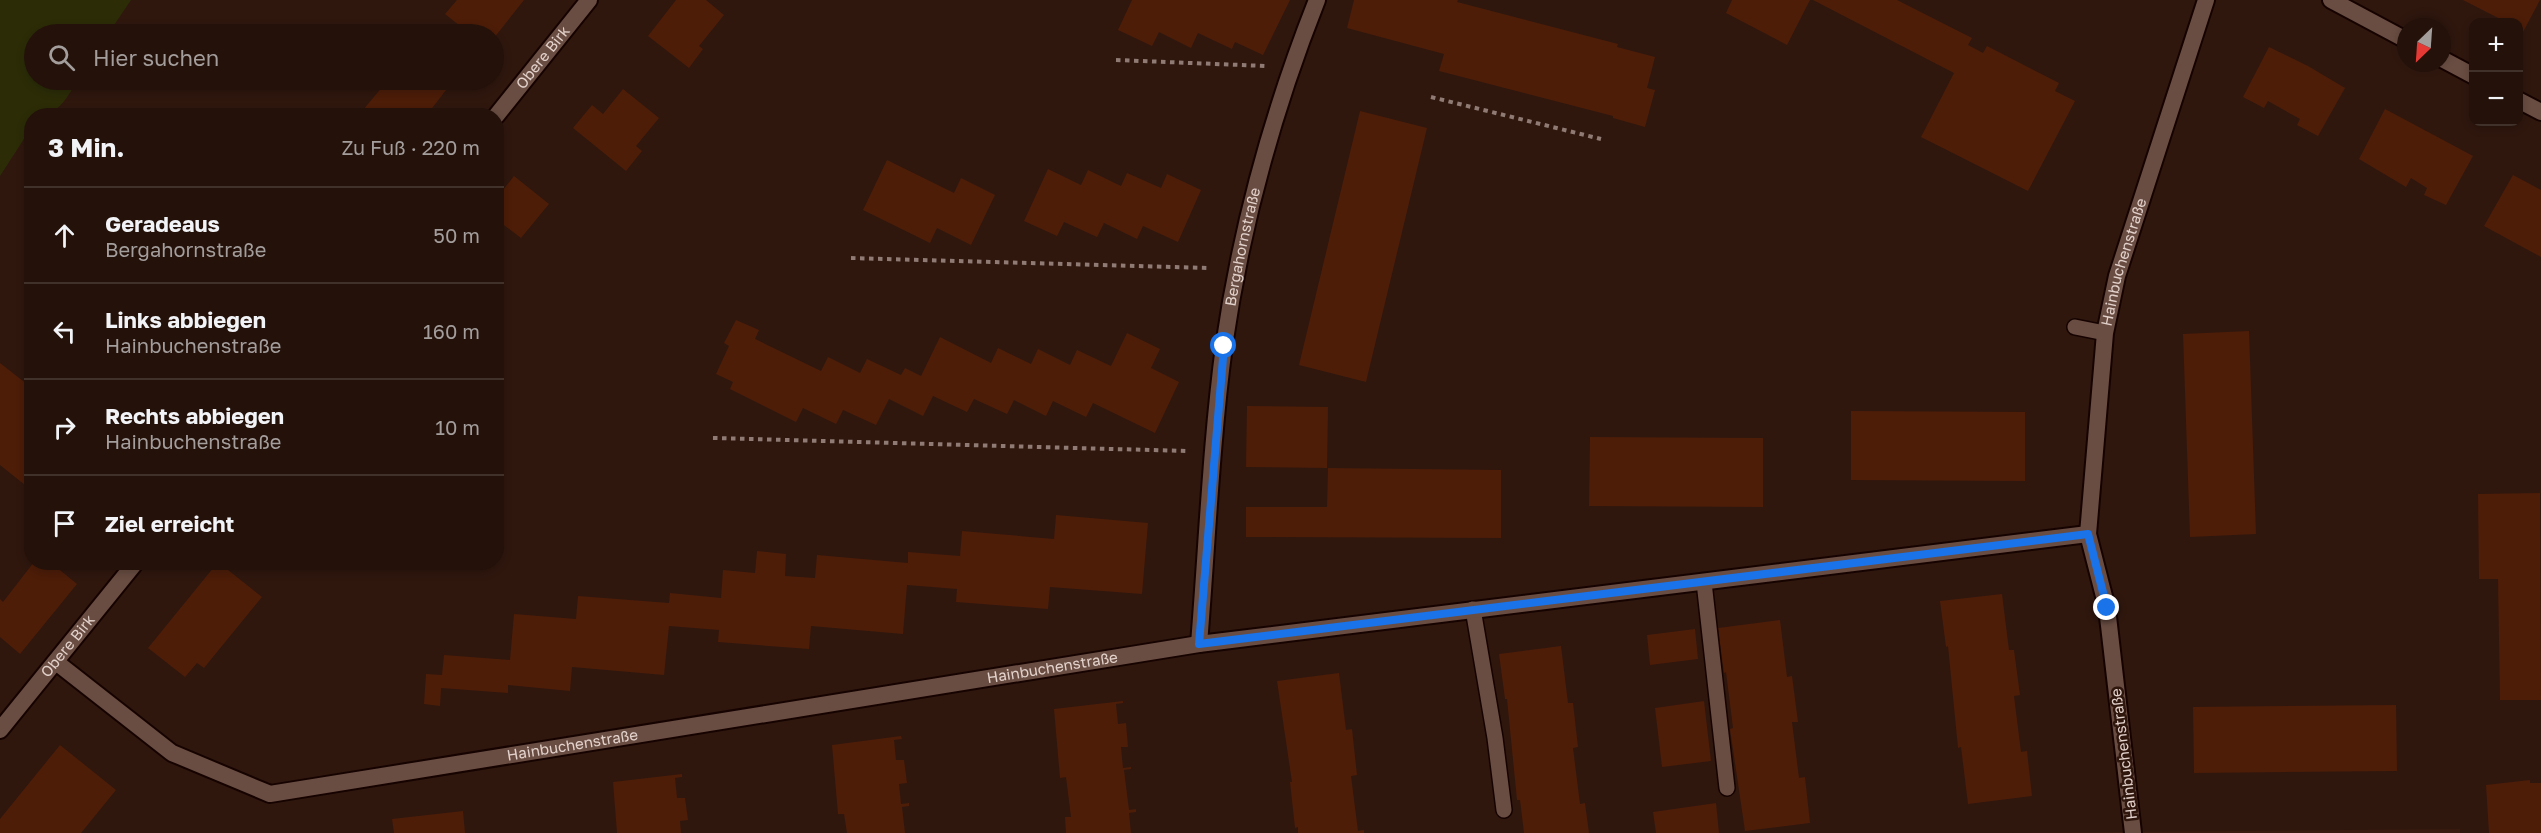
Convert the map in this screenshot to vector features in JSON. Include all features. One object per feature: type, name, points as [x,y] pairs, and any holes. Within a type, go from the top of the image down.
[{"type":"street","name":"Obere Birk","points":[[502,108],[589,0]]},
{"type":"street","name":"Bergahornstraße","points":[[1199,644],[1224,346],[1238,268],[1256,186],[1290,67],[1317,0]]},
{"type":"street","name":"Hainbuchenstraße","points":[[2133,833],[2107,608],[2088,534],[2105,333],[2117,276],[2206,0]]},
{"type":"street","points":[[2331,0],[2397,35]]},
{"type":"street","points":[[2451,64],[2469,73]]},
{"type":"street","points":[[2523,103],[2541,112]]},
{"type":"street","name":"Hainbuchenstraße","points":[[56,662],[172,753],[270,794],[1199,644],[2088,534]]},
{"type":"street","name":"Obere Birk","points":[[0,730],[130,570]]},
{"type":"lane","points":[[2075,327],[2105,333]]},
{"type":"lane","points":[[1704,582],[1726,788]]},
{"type":"lane","points":[[1473,609],[1495,738],[1504,810]]},
{"type":"path","points":[[1116,60],[1290,67]]},
{"type":"path","points":[[1431,98],[1601,140]]},
{"type":"path","points":[[851,258],[1238,268]]},
{"type":"path","points":[[713,438],[1214,452]]},
{"type":"shaded area","points":[[0,0],[131,0],[115,24],[24,24],[24,90],[72,90],[58,108],[24,108],[24,139],[0,176]]},
{"type":"shaded area","points":[[2460,829],[2460,833],[2001,833]]},
{"type":"building","points":[[457,0],[524,0],[504,25],[458,24],[445,14]]},
{"type":"building","points":[[676,0],[706,0],[724,15],[699,46],[703,49],[689,68],[648,36]]},
{"type":"building","points":[[1132,0],[1290,0],[1263,55],[1235,42],[1232,49],[1198,33],[1191,48],[1159,32],[1152,46],[1118,30]]},
{"type":"building","points":[[1354,0],[1458,0],[1457,2],[1618,44],[1617,47],[1655,57],[1647,88],[1655,90],[1645,127],[1613,118],[1613,116],[1439,71],[1444,54],[1347,28]]},
{"type":"building","points":[[1732,0],[1810,0],[1787,45],[1726,13]]},
{"type":"building","points":[[1813,0],[1897,0],[1972,38],[1968,45],[1983,53],[1987,46],[2059,83],[2055,91],[2075,101],[2028,191],[1921,137],[1954,73]]},
{"type":"building","points":[[2463,0],[2540,0],[2523,32],[2523,18],[2498,18]]},
{"type":"building","points":[[2269,47],[2345,88],[2318,136],[2297,125],[2300,119],[2268,101],[2264,108],[2243,97]]},
{"type":"building","points":[[623,89],[659,118],[636,146],[642,151],[626,171],[573,128],[592,105],[603,114]]},
{"type":"building","points":[[380,90],[446,90],[432,108],[365,108]]},
{"type":"building","points":[[2385,109],[2473,156],[2446,205],[2424,195],[2427,188],[2411,178],[2406,187],[2359,159]]},
{"type":"building","points":[[1360,111],[1427,128],[1366,382],[1299,365]]},
{"type":"building","points":[[887,160],[954,193],[961,178],[995,195],[971,245],[937,228],[930,243],[863,210]]},
{"type":"building","points":[[1048,169],[1081,185],[1088,170],[1121,186],[1127,173],[1161,188],[1167,174],[1201,190],[1178,242],[1143,226],[1137,239],[1104,223],[1097,237],[1064,222],[1057,236],[1024,221]]},
{"type":"building","points":[[2513,175],[2541,190],[2541,257],[2484,226]]},
{"type":"building","points":[[514,176],[549,204],[521,238],[504,225],[504,189]]},
{"type":"building","points":[[736,320],[759,330],[755,339],[821,371],[828,357],[860,373],[867,359],[901,375],[905,368],[921,376],[940,337],[991,363],[998,348],[1031,364],[1038,349],[1070,365],[1077,350],[1111,366],[1127,333],[1160,349],[1151,368],[1179,382],[1155,433],[1093,403],[1086,417],[1053,401],[1046,416],[1014,400],[1007,414],[974,399],[967,412],[933,396],[923,416],[889,399],[876,425],[843,410],[836,424],[803,408],[796,422],[730,389],[733,382],[716,374],[729,346],[724,343]]},
{"type":"building","points":[[2249,331],[2256,534],[2190,537],[2183,334]]},
{"type":"building","points":[[0,363],[24,382],[24,484],[0,465]]},
{"type":"building","points":[[1247,406],[1328,407],[1327,468],[1246,467]]},
{"type":"building","points":[[1851,411],[2025,412],[2025,481],[1851,480]]},
{"type":"building","points":[[1590,437],[1763,438],[1763,507],[1589,506]]},
{"type":"building","points":[[1328,468],[1501,470],[1501,538],[1246,537],[1246,507],[1327,507]]},
{"type":"building","points":[[2540,493],[2541,700],[2500,700],[2498,579],[2479,579],[2478,494]]},
{"type":"building","points":[[1056,515],[1148,523],[1142,594],[1050,587],[1048,609],[956,602],[957,589],[907,585],[903,634],[811,626],[809,649],[718,642],[719,630],[669,626],[664,675],[572,667],[570,691],[508,685],[508,693],[441,688],[440,706],[424,704],[426,674],[442,675],[444,655],[510,660],[514,614],[576,619],[578,596],[669,603],[670,593],[721,598],[723,570],[755,573],[757,551],[786,554],[785,576],[815,578],[817,555],[908,563],[908,552],[960,556],[962,531],[1054,539]]},
{"type":"building","points":[[28,570],[60,570],[77,584],[20,654],[0,637],[0,599],[3,602]]},
{"type":"building","points":[[211,570],[228,570],[262,597],[204,668],[197,663],[185,677],[148,648]]},
{"type":"building","points":[[2002,594],[2009,650],[2014,650],[2020,695],[2014,696],[2021,752],[2027,751],[2032,796],[1968,804],[1961,747],[1958,748],[1948,646],[1946,647],[1940,601]]},
{"type":"building","points":[[1780,620],[1787,677],[1792,676],[1798,722],[1792,722],[1799,778],[1805,777],[1810,823],[1745,831],[1730,729],[1733,728],[1726,672],[1724,673],[1718,628]]},
{"type":"building","points":[[1695,629],[1698,659],[1650,665],[1647,635]]},
{"type":"building","points":[[1561,646],[1568,703],[1573,703],[1578,747],[1573,748],[1580,804],[1585,803],[1589,833],[1524,833],[1520,800],[1517,800],[1507,699],[1505,699],[1499,654]]},
{"type":"building","points":[[1339,673],[1346,730],[1352,729],[1357,775],[1351,776],[1358,831],[1364,830],[1364,833],[1298,833],[1298,827],[1295,828],[1290,782],[1292,782],[1277,681]]},
{"type":"building","points":[[1123,701],[1123,703],[1116,704],[1118,724],[1126,723],[1128,747],[1121,747],[1123,768],[1131,767],[1131,769],[1124,770],[1129,810],[1136,809],[1136,812],[1129,813],[1131,833],[1066,833],[1065,817],[1071,817],[1066,777],[1060,778],[1054,709]]},
{"type":"building","points":[[1704,701],[1711,761],[1662,767],[1655,708]]},
{"type":"building","points":[[2396,705],[2397,771],[2194,773],[2193,707]]},
{"type":"building","points":[[901,736],[902,739],[894,740],[896,760],[904,760],[907,783],[899,784],[901,804],[909,803],[909,806],[902,807],[905,833],[847,833],[844,814],[838,814],[832,745]]},
{"type":"building","points":[[60,745],[116,790],[81,833],[0,833],[0,819]]},
{"type":"building","points":[[682,774],[682,777],[675,778],[677,798],[685,798],[688,820],[680,821],[681,833],[617,833],[613,782]]},
{"type":"building","points":[[2530,780],[2530,783],[2541,783],[2541,833],[2489,833],[2486,785]]},
{"type":"building","points":[[1716,803],[1719,833],[1656,833],[1653,812]]},
{"type":"building","points":[[463,811],[465,833],[394,833],[392,819]]},
{"type":"route","points":[[1224,346],[1199,644],[2088,534],[2107,608]]}]
